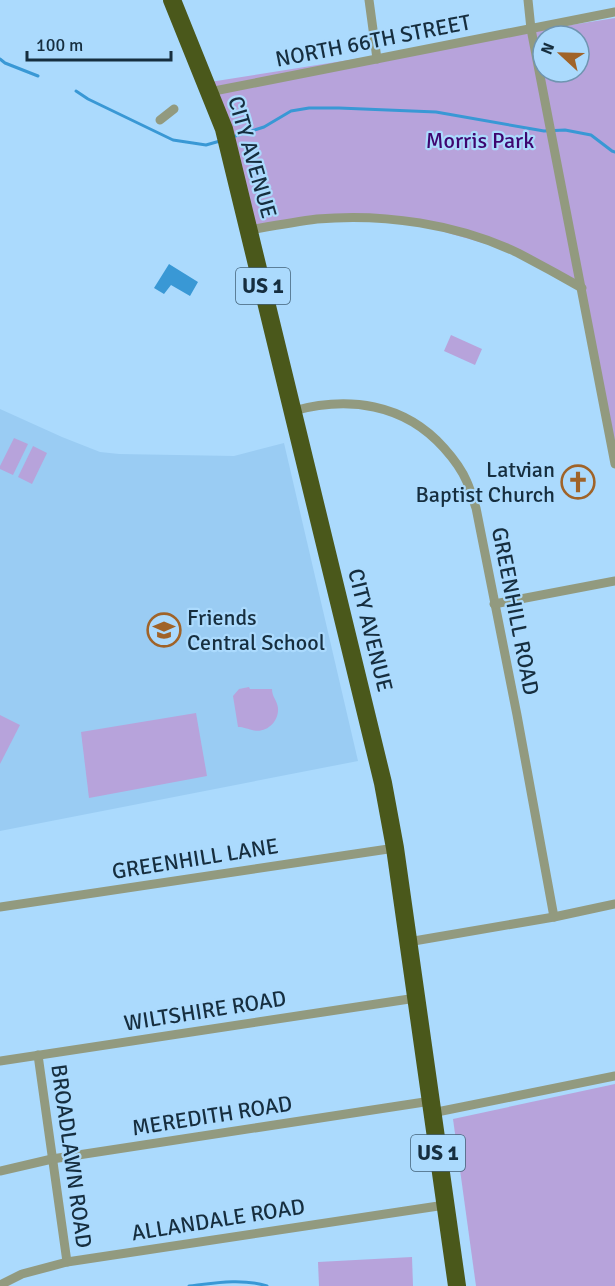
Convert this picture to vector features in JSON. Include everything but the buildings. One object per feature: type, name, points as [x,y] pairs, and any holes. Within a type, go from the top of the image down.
[{"type":"highway","name":"CITY AVENUE","points":[[172,0],[224,129],[229,147],[381,774],[395,848],[457,1286]]},
{"type":"street","points":[[369,0],[377,59]]},
{"type":"street","points":[[528,0],[531,29]]},
{"type":"street","name":"NORTH 66TH STREET","points":[[556,24],[615,12]]},
{"type":"street","name":"NORTH 66TH STREET","points":[[209,92],[531,29]]},
{"type":"street","points":[[542,84],[615,464]]},
{"type":"street","points":[[160,120],[174,109]]},
{"type":"street","points":[[249,230],[326,219],[389,219],[429,225],[480,238],[516,252],[582,288]]},
{"type":"street","name":"GREENHILL ROAD","points":[[293,411],[321,404],[337,403],[369,405],[399,414],[438,441],[454,459],[467,480],[476,508],[554,917]]},
{"type":"street","points":[[494,604],[615,581]]},
{"type":"street","name":"GREENHILL LANE","points":[[0,908],[395,848]]},
{"type":"street","points":[[408,942],[615,904]]},
{"type":"street","name":"WILTSHIRE ROAD","points":[[0,1061],[416,998]]},
{"type":"street","name":"BROADLAWN ROAD","points":[[38,1055],[67,1262]]},
{"type":"street","name":"MEREDITH ROAD","points":[[0,1171],[52,1159],[432,1107],[615,1076]]},
{"type":"street","name":"ALLANDALE ROAD","points":[[0,1285],[22,1274],[67,1262],[446,1205]]},
{"type":"shaded area","points":[[169,264],[198,282],[190,296],[171,285],[164,294],[154,288]]},
{"type":"shaded area","name":"Friends Central School","points":[[0,409],[100,452],[234,456],[284,443],[358,761],[0,831]]},
{"type":"green space","name":"Morris Park","points":[[615,18],[615,455],[584,288],[525,255],[389,216],[254,225],[210,82],[531,31],[531,84],[591,84],[591,24],[577,24]]},
{"type":"green space","points":[[451,335],[482,349],[475,365],[444,351]]},
{"type":"green space","points":[[14,438],[28,444],[13,475],[0,469],[0,466]]},
{"type":"green space","points":[[33,446],[47,453],[32,484],[18,477]]},
{"type":"green space","points":[[249,687],[250,689],[272,689],[277,705],[278,713],[274,722],[262,730],[238,727],[233,696],[239,689]]},
{"type":"green space","points":[[196,713],[207,776],[89,798],[81,732]]},
{"type":"green space","points":[[0,715],[20,725],[0,764]]},
{"type":"green space","points":[[615,1084],[615,1286],[476,1286],[453,1119]]},
{"type":"green space","points":[[412,1257],[413,1286],[319,1286],[318,1262]]},
{"type":"waterway","points":[[0,59],[38,76]]},
{"type":"waterway","points":[[76,91],[173,140],[206,145],[220,141]]},
{"type":"waterway","points":[[232,137],[264,127],[291,111],[309,108],[339,108],[436,112],[544,131],[565,130],[591,135],[615,152]]},
{"type":"waterway","points":[[189,1286],[238,1282],[267,1286]]},
{"type":"place","name":"Latvian Baptist Church","points":[[578,482]]},
{"type":"place","name":"Friends Central School","points":[[164,630]]}]
